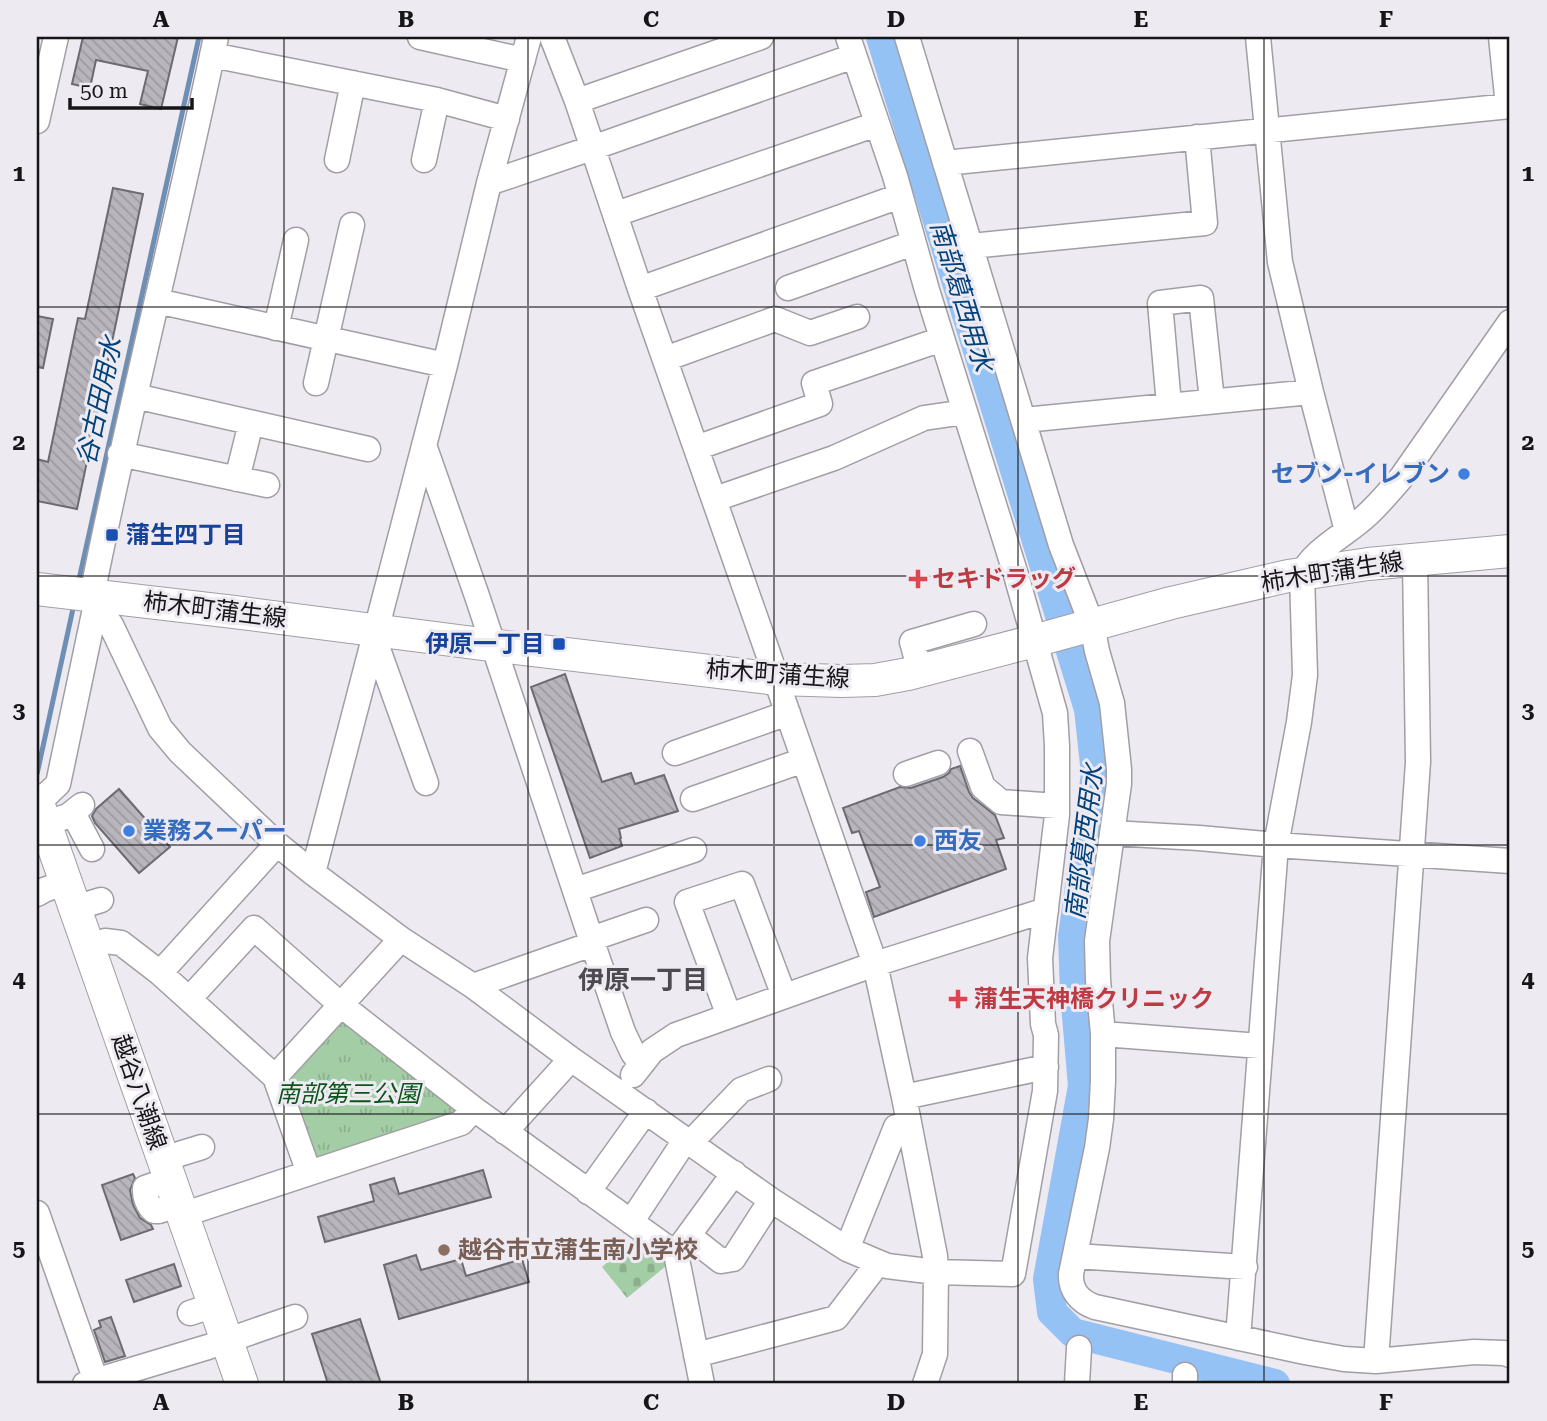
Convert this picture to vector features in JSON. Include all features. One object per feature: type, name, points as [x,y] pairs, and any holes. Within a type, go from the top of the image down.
[{"type":"main road","name":"柿木町蒲生線","points":[[37,589],[94,600],[494,646],[583,664],[842,681],[875,680],[920,671],[1171,603],[1301,574],[1368,564],[1510,551]]},
{"type":"main road","name":"越谷八潮線","points":[[55,809],[81,896],[89,947],[173,1189],[202,1309],[227,1340],[242,1384]]},
{"type":"street","points":[[37,121],[56,37]]},
{"type":"street","points":[[313,873],[526,48],[420,37]]},
{"type":"street","points":[[552,37],[778,678],[827,841],[875,964],[935,1256],[935,1354],[925,1384]]},
{"type":"street","points":[[576,101],[761,37]]},
{"type":"street","points":[[907,37],[1061,545],[1112,703],[1119,784],[1097,941],[1102,1034],[1101,1119],[1071,1281],[1077,1295],[1085,1304],[1344,1359],[1376,1361],[1474,1352],[1510,1355]]},
{"type":"street","points":[[1258,37],[1280,262],[1348,531]]},
{"type":"street","points":[[946,163],[1509,106],[1501,37]]},
{"type":"street","points":[[92,849],[55,809],[58,784],[121,454],[214,46],[353,83],[437,100],[507,119]]},
{"type":"street","points":[[94,600],[111,625],[160,727],[180,752],[277,844],[401,939],[473,986],[571,1059],[771,1200],[847,1249],[878,1263],[936,1272],[1013,1274],[1045,1091],[1046,1035],[1043,1024],[1040,958],[1057,806],[1055,713],[1037,640],[851,46],[593,149],[489,183]]},
{"type":"street","points":[[337,160],[353,83]]},
{"type":"street","points":[[424,160],[437,100]]},
{"type":"street","points":[[615,214],[877,124]]},
{"type":"street","points":[[971,247],[1205,223],[1197,137]]},
{"type":"street","points":[[640,289],[900,196]]},
{"type":"street","points":[[316,383],[352,225]]},
{"type":"street","points":[[276,328],[296,240]]},
{"type":"street","points":[[788,288],[913,243]]},
{"type":"street","points":[[1169,405],[1160,303],[1188,300],[1201,299],[1212,401]]},
{"type":"street","points":[[157,302],[445,365]]},
{"type":"street","points":[[665,359],[775,319],[810,332],[857,317]]},
{"type":"street","points":[[1238,1338],[1276,845],[1305,675],[1301,574],[1313,558],[1366,516],[1401,478],[1510,322]]},
{"type":"street","points":[[696,448],[820,404],[814,383],[942,338]]},
{"type":"street","points":[[1024,420],[1311,392]]},
{"type":"street","points":[[135,396],[368,449]]},
{"type":"street","points":[[715,499],[834,458],[924,418],[965,412]]},
{"type":"street","points":[[237,479],[251,423]]},
{"type":"street","points":[[424,446],[494,646],[591,941],[623,1032],[641,1064]]},
{"type":"street","points":[[121,454],[267,485]]},
{"type":"street","points":[[1376,1361],[1418,762],[1415,559]]},
{"type":"street","points":[[920,671],[912,642],[974,624]]},
{"type":"street","points":[[375,634],[426,783]]},
{"type":"street","points":[[675,753],[788,713]]},
{"type":"street","points":[[970,751],[983,787],[1001,802],[1057,806]]},
{"type":"street","points":[[693,799],[804,760]]},
{"type":"street","points":[[906,774],[938,763]]},
{"type":"street","points":[[1112,833],[1510,861]]},
{"type":"street","points":[[160,973],[277,844]]},
{"type":"street","points":[[575,890],[694,850]]},
{"type":"street","points":[[729,1016],[687,902],[742,884],[784,996]]},
{"type":"street","points":[[37,894],[44,890],[81,896]]},
{"type":"street","points":[[620,1092],[652,1051],[676,1035],[875,964],[1046,910]]},
{"type":"street","points":[[473,986],[646,920]]},
{"type":"street","points":[[189,999],[254,928],[341,1005],[474,1110],[631,1222],[721,1261],[733,1259],[771,1200]]},
{"type":"street","points":[[275,1077],[401,939]]},
{"type":"street","points":[[89,947],[105,941],[121,943],[160,973],[275,1077],[288,1120],[309,1173]]},
{"type":"street","points":[[1102,1034],[1260,1046]]},
{"type":"street","points":[[505,1132],[571,1059]]},
{"type":"street","points":[[904,1097],[1046,1067]]},
{"type":"street","points":[[631,1222],[689,1141],[741,1090],[769,1079]]},
{"type":"street","points":[[173,1189],[309,1173],[461,1123],[474,1110]]},
{"type":"street","points":[[588,1192],[646,1111]]},
{"type":"street","points":[[847,1249],[896,1127],[909,1125]]},
{"type":"street","points":[[173,1189],[202,1147]]},
{"type":"street","points":[[702,1384],[695,1355],[682,1245],[734,1173]]},
{"type":"street","points":[[37,1213],[93,1383],[180,1349],[227,1340],[295,1317]]},
{"type":"street","points":[[1075,1256],[1245,1267]]},
{"type":"street","points":[[695,1355],[836,1318],[878,1263]]},
{"type":"street","points":[[1077,1384],[1079,1348]]},
{"type":"green space","name":"南部第三公園","points":[[339,1018],[457,1108],[455,1117],[322,1161],[313,1158],[287,1075]]},
{"type":"green space","points":[[634,1239],[665,1259],[666,1266],[627,1298],[602,1267]]},
{"type":"building","points":[[83,37],[178,37],[161,109],[140,104],[148,71],[96,60],[90,88],[72,84]]},
{"type":"building","points":[[113,188],[143,194],[77,509],[37,501],[37,459],[48,462],[78,318],[85,319]]},
{"type":"building","points":[[37,316],[53,319],[43,368],[37,367]]},
{"type":"building","points":[[565,674],[602,782],[631,773],[635,784],[664,775],[678,811],[619,829],[622,846],[590,858],[531,687]]},
{"type":"building","points":[[960,766],[973,798],[995,815],[1004,838],[996,840],[1006,869],[874,917],[866,892],[880,887],[859,831],[852,833],[843,808],[900,787],[911,788],[943,777],[951,769]]},
{"type":"building","points":[[119,789],[170,847],[139,873],[95,823],[92,816],[96,809]]},
{"type":"building","points":[[483,1170],[491,1197],[325,1242],[318,1217],[374,1201],[370,1185],[394,1178],[399,1194]]},
{"type":"building","points":[[133,1174],[135,1178],[130,1190],[133,1205],[140,1218],[153,1229],[121,1240],[102,1185]]},
{"type":"building","points":[[416,1255],[421,1270],[461,1259],[466,1276],[522,1259],[529,1282],[399,1319],[384,1265]]},
{"type":"building","points":[[174,1264],[181,1286],[134,1302],[126,1280]]},
{"type":"building","points":[[111,1317],[125,1356],[105,1362],[94,1330],[101,1327],[99,1321]]},
{"type":"building","points":[[360,1319],[381,1384],[328,1384],[312,1334]]},
{"type":"waterway","name":"谷古田用水","points":[[78,584],[199,37]]},
{"type":"waterway","name":"南部葛西用水","points":[[881,37],[1089,709],[1096,774],[1073,936],[1083,1086],[1048,1279],[1052,1312],[1073,1333],[1275,1384]]},
{"type":"waterway","name":"谷古田用水","points":[[37,774],[74,604]]},
{"type":"place","name":"セブン-イレブン","points":[[1464,474]]},
{"type":"place","name":"蒲生四丁目","points":[[112,535]]},
{"type":"place","name":"セキドラッグ","points":[[918,579]]},
{"type":"place","name":"伊原一丁目","points":[[559,644]]},
{"type":"place","name":"業務スーパー","points":[[129,831]]},
{"type":"place","name":"西友","points":[[920,841]]},
{"type":"place","name":"蒲生天神橋クリニック","points":[[958,999]]},
{"type":"place","name":"越谷市立蒲生南小学校","points":[[444,1250]]},
{"type":"district","name":"伊原一丁目","points":[[643,980]]}]
